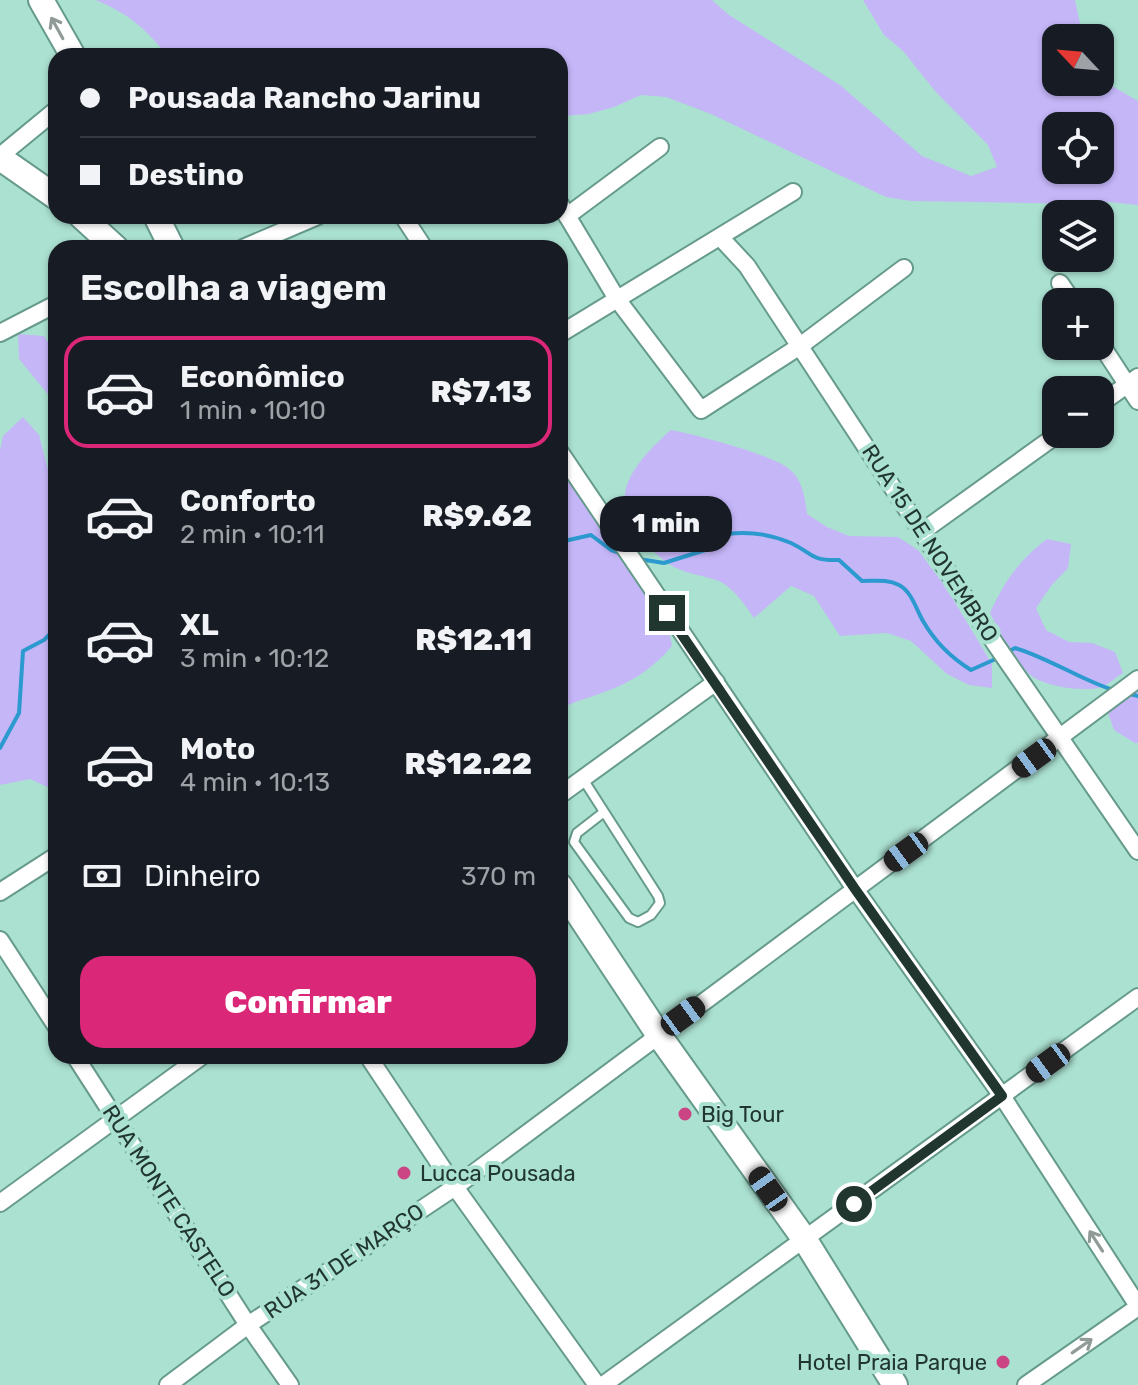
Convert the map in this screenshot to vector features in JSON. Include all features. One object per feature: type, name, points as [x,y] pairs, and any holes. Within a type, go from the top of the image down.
[{"type":"main road","points":[[41,0],[68,48]]},
{"type":"main road","points":[[0,157],[48,191]]},
{"type":"main road","points":[[90,224],[107,240]]},
{"type":"main road","points":[[568,898],[658,1034],[805,1240],[895,1385]]},
{"type":"street","points":[[0,157],[48,117]]},
{"type":"street","points":[[568,207],[660,147]]},
{"type":"street","points":[[568,329],[793,192]]},
{"type":"street","points":[[568,218],[617,299],[701,410],[800,346],[904,268]]},
{"type":"street","points":[[262,240],[299,224]]},
{"type":"street","name":"RUA 15 DE NOVEMBRO","points":[[720,237],[747,266],[996,645],[1138,851]]},
{"type":"street","points":[[1060,283],[1063,288]]},
{"type":"street","points":[[0,333],[48,308]]},
{"type":"street","points":[[1114,359],[1133,381],[1138,401]]},
{"type":"street","points":[[1114,394],[1133,381]]},
{"type":"street","points":[[923,531],[1042,445]]},
{"type":"street","points":[[568,464],[855,889],[1002,1096],[1138,1307],[1026,1385]]},
{"type":"street","points":[[568,789],[716,682]]},
{"type":"street","name":"RUA 31 DE MARÇO","points":[[168,1385],[248,1325],[455,1187],[1134,682]]},
{"type":"street","points":[[0,892],[48,861]]},
{"type":"street","points":[[0,940],[48,1014]]},
{"type":"street","points":[[373,1064],[455,1187],[600,1385],[1138,997]]},
{"type":"street","name":"RUA MONTE CASTELO","points":[[80,1064],[290,1385]]},
{"type":"street","points":[[0,1203],[191,1064]]},
{"type":"lane","points":[[583,779],[658,896],[660,903],[651,915],[638,922],[629,918],[574,842],[577,833],[604,812]]},
{"type":"shaded area","points":[[96,0],[712,0],[729,15],[840,85],[922,156],[971,176],[997,167],[988,145],[935,91],[903,51],[884,35],[863,0],[1075,0],[1080,24],[1042,24],[1042,96],[1114,96],[1114,87],[1138,101],[1138,205],[1114,203],[1114,200],[1042,200],[1042,203],[911,201],[886,197],[711,114],[666,97],[641,95],[614,107],[568,116],[568,48],[161,48],[136,23]]},
{"type":"shaded area","points":[[18,334],[44,336],[48,343],[48,394],[19,359]]},
{"type":"shaded area","points":[[23,417],[39,435],[48,470],[48,787],[30,779],[0,785],[0,451],[3,436]]},
{"type":"shaded area","points":[[671,430],[733,446],[780,463],[794,473],[800,484],[807,514],[827,527],[849,536],[898,537],[918,550],[947,589],[992,664],[992,688],[969,685],[947,674],[911,641],[887,633],[840,636],[814,596],[791,586],[754,618],[726,585],[680,570],[665,561],[638,534],[625,499],[626,488],[639,463]]},
{"type":"shaded area","points":[[568,477],[622,561],[668,623],[672,646],[646,671],[607,691],[568,705]]},
{"type":"shaded area","points":[[1047,539],[1071,544],[1068,568],[1036,608],[1046,630],[1069,642],[1092,643],[1115,652],[1123,673],[1102,687],[1063,687],[1034,678],[1022,667],[990,613],[1013,572]]},
{"type":"shaded area","points":[[1138,679],[1138,743],[1135,743],[1114,730],[1106,707]]},
{"type":"waterway","points":[[639,559],[664,563],[718,546],[727,534],[751,533],[775,537],[817,558],[839,560],[862,581],[886,581],[899,585],[910,596],[938,642],[971,670],[1000,657]]},
{"type":"waterway","points":[[568,540],[591,535],[611,550],[623,554]]},
{"type":"waterway","points":[[0,748],[19,713],[23,651],[48,636]]},
{"type":"waterway","points":[[1008,652],[1015,648],[1028,652],[1113,690]]},
{"type":"waterway","points":[[1126,693],[1138,696]]},
{"type":"place","name":"Big Tour","points":[[685,1114]]},
{"type":"place","name":"Lucca Pousada","points":[[404,1173]]},
{"type":"place","name":"Hotel Praia Parque","points":[[1003,1362]]},
{"type":"route","points":[[667,613],[855,889],[1002,1096],[854,1204]]}]
